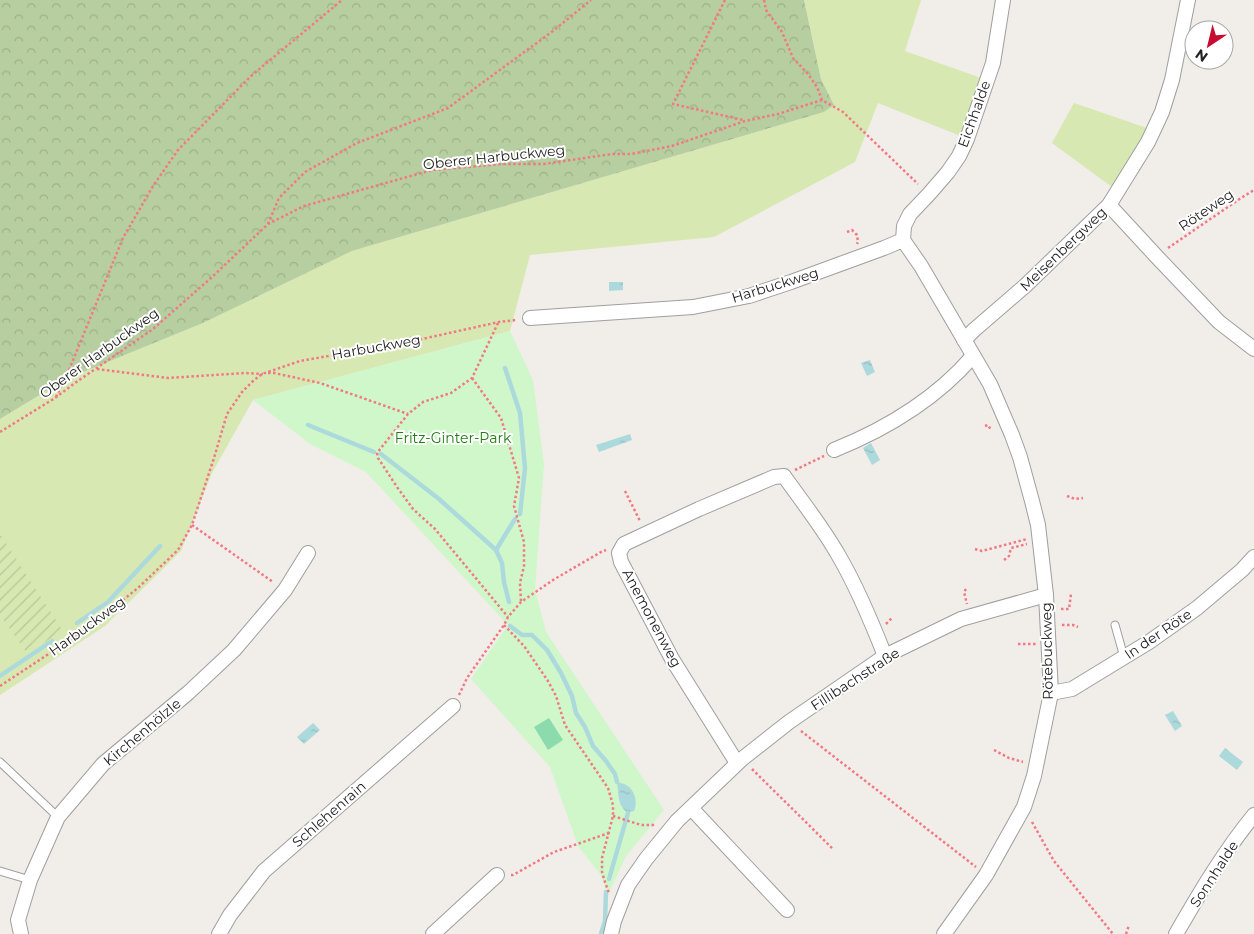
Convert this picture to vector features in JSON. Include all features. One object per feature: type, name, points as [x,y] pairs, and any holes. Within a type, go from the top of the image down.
[{"type":"street","name":"Eichhalde","points":[[903,240],[904,226],[910,214],[948,172],[959,156],[967,139],[993,63],[1003,0]]},
{"type":"street","name":"Meisenbergweg","points":[[964,340],[1025,286],[1109,205],[1148,142],[1162,112],[1172,80],[1188,0]]},
{"type":"street","points":[[1109,205],[1219,322],[1254,349]]},
{"type":"street","name":"Harbuckweg","points":[[530,318],[693,307],[749,296],[903,240]]},
{"type":"street","name":"Rötebuckweg","points":[[903,240],[921,266],[990,384],[1014,441],[1032,501],[1040,539],[1046,595],[1051,693],[1034,776],[1024,807],[986,875],[944,934]]},
{"type":"street","points":[[834,450],[890,423],[908,412],[935,392],[973,356]]},
{"type":"street","points":[[624,544],[774,477],[784,476],[818,523],[840,558],[868,612],[885,656]]},
{"type":"street","name":"Anemonenweg","points":[[624,544],[618,553],[621,562],[672,659],[740,761]]},
{"type":"street","name":"Kirchenhölzle","points":[[22,934],[18,920],[30,880],[58,817],[103,764],[188,693],[234,650],[285,590],[308,553]]},
{"type":"street","name":"In der Röte","points":[[1051,693],[1072,689],[1149,642],[1198,608],[1254,558]]},
{"type":"street","name":"Fillibachstraße","points":[[611,934],[628,885],[663,837],[677,821],[740,761],[790,722],[885,656],[961,619],[1046,595]]},
{"type":"street","name":"Schlehenrain","points":[[219,934],[230,915],[264,872],[453,706]]},
{"type":"street","points":[[691,808],[786,910]]},
{"type":"street","name":"Sonnhalde","points":[[1176,934],[1219,865],[1254,815]]},
{"type":"street","points":[[433,934],[497,875]]},
{"type":"lane","points":[[1115,625],[1124,658]]},
{"type":"lane","points":[[0,762],[58,817]]},
{"type":"lane","points":[[0,871],[30,880]]},
{"type":"path","points":[[55,398],[69,370],[123,238],[178,150],[251,76],[342,0]]},
{"type":"path","points":[[268,224],[279,198],[305,172],[357,143],[448,108],[553,31],[591,0]]},
{"type":"path","points":[[725,0],[673,104],[744,121]]},
{"type":"path","points":[[764,0],[766,10],[782,32],[793,58],[808,74],[822,100],[843,112],[913,180]]},
{"type":"path","name":"Oberer Harbuckweg","points":[[0,432],[55,398],[74,382],[153,329],[268,224],[304,206],[432,170],[502,164],[544,164],[612,154],[631,154],[672,146],[744,121],[778,114],[822,100]]},
{"type":"path","name":"Röteweg","points":[[1171,246],[1254,190]]},
{"type":"path","points":[[847,232],[852,230],[857,235],[858,242],[853,249]]},
{"type":"path","name":"Harbuckweg","points":[[0,686],[94,624],[139,588],[178,550],[192,525],[227,414],[242,392],[262,374],[300,361],[413,341],[499,322],[530,318]]},
{"type":"path","points":[[499,322],[472,378],[451,393],[423,402],[408,414],[377,453],[378,458],[413,509],[435,528],[508,617]]},
{"type":"path","points":[[95,369],[168,378],[274,373],[320,383],[408,414]]},
{"type":"path","points":[[472,378],[501,418],[519,478],[514,506],[524,542],[524,566],[520,583],[521,602]]},
{"type":"path","points":[[985,426],[988,425],[990,430]]},
{"type":"path","points":[[784,476],[834,450]]},
{"type":"path","points":[[625,491],[646,534]]},
{"type":"path","points":[[1067,496],[1075,499],[1084,498]]},
{"type":"path","points":[[192,525],[266,577]]},
{"type":"path","points":[[975,549],[982,551],[1040,539]]},
{"type":"path","points":[[1004,560],[1009,556],[1011,548],[1040,539]]},
{"type":"path","points":[[453,706],[467,678],[508,617],[521,602],[553,580],[601,552],[624,544]]},
{"type":"path","points":[[1069,609],[1071,594]]},
{"type":"path","points":[[504,625],[524,646],[548,681],[556,696],[566,725],[608,788],[613,816],[602,858],[602,872],[612,899]]},
{"type":"path","points":[[1057,625],[1078,626]]},
{"type":"path","points":[[790,722],[986,875]]},
{"type":"path","points":[[994,750],[1009,758],[1036,767]]},
{"type":"path","points":[[740,761],[833,849]]},
{"type":"path","points":[[1024,807],[1054,861],[1113,934]]},
{"type":"path","points":[[613,816],[641,825],[657,825]]},
{"type":"path","points":[[497,875],[513,875],[554,852],[609,833]]},
{"type":"path","points":[[1126,934],[1129,924]]},
{"type":"green space","points":[[0,0],[804,0],[821,79],[834,105],[824,112],[352,251],[203,323],[66,379],[0,419]]},
{"type":"green space","points":[[804,0],[921,0],[905,51],[984,79],[963,137],[878,103],[855,162],[714,237],[530,255],[510,331],[253,400],[212,473],[181,551],[105,626],[0,695],[0,419],[66,379],[203,323],[352,251],[824,112],[834,105],[821,79]]},
{"type":"green space","points":[[1074,103],[1147,128],[1132,159],[1112,187],[1052,143]]},
{"type":"green space","name":"Fritz-Ginter-Park","points":[[510,331],[533,380],[544,464],[535,590],[546,632],[664,810],[626,856],[608,895],[600,874],[578,846],[550,767],[471,679],[508,625],[366,472],[310,444],[253,400]]},
{"type":"green space","points":[[0,534],[63,631],[27,653],[0,615]]},
{"type":"green space","points":[[549,718],[563,740],[548,750],[534,727]]},
{"type":"water","points":[[609,282],[623,282],[623,290],[609,291]]},
{"type":"water","points":[[870,360],[875,372],[867,376],[861,363]]},
{"type":"water","points":[[630,434],[632,440],[599,452],[596,445]]},
{"type":"water","points":[[871,443],[880,460],[872,465],[863,448]]},
{"type":"water","points":[[1173,711],[1182,726],[1175,731],[1165,715]]},
{"type":"water","points":[[313,723],[320,730],[304,744],[297,737]]},
{"type":"water","points":[[1225,748],[1243,762],[1237,770],[1219,756]]},
{"type":"water","points":[[617,782],[629,787],[634,793],[636,804],[634,811],[628,813],[622,807]]},
{"type":"waterway","points":[[505,368],[520,413],[525,468],[520,514]]},
{"type":"waterway","points":[[308,425],[374,452]]},
{"type":"waterway","points":[[381,454],[439,499],[496,550],[502,563],[509,602]]},
{"type":"waterway","points":[[496,550],[515,519]]},
{"type":"waterway","points":[[77,623],[108,602],[160,546]]},
{"type":"waterway","points":[[510,626],[522,635],[532,635],[547,650],[561,673],[572,696],[576,713],[585,727],[593,746],[615,774],[617,782]]},
{"type":"waterway","points":[[0,676],[52,641]]},
{"type":"waterway","points":[[609,879],[628,813]]},
{"type":"waterway","points":[[601,934],[605,921],[606,892]]}]
